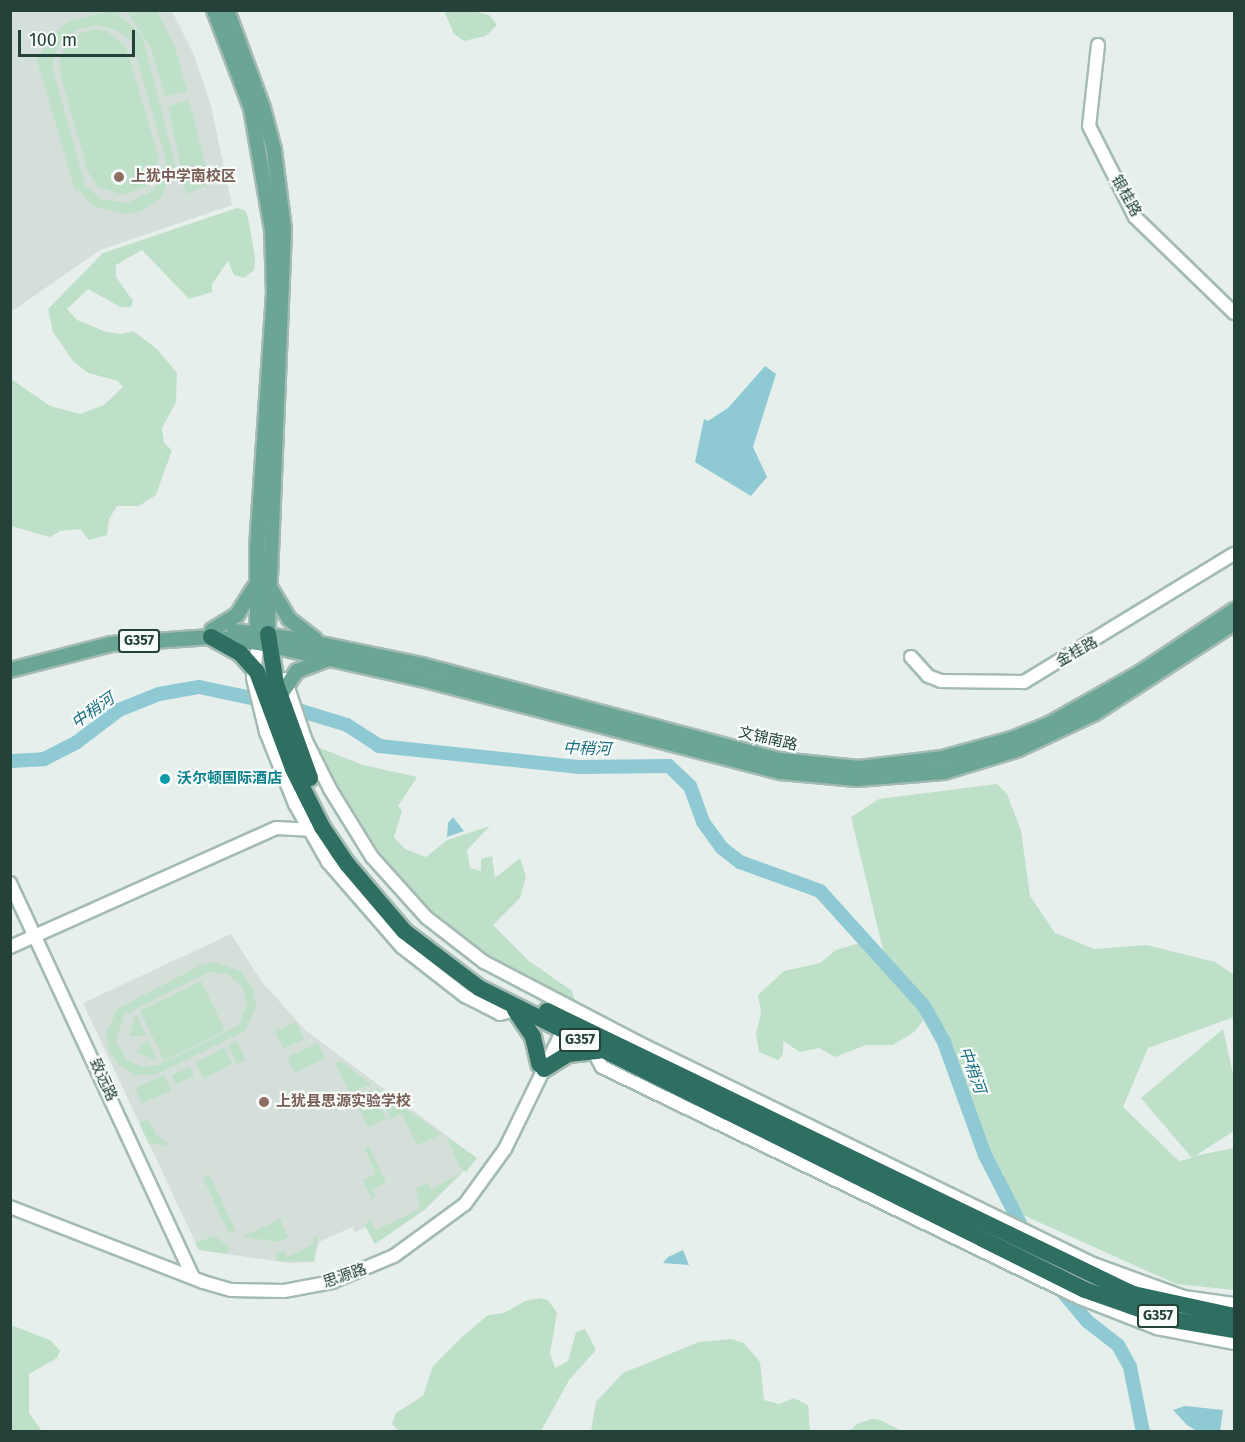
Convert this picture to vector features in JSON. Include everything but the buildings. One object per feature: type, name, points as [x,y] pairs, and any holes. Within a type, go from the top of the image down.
[{"type":"highway","points":[[211,634],[234,648],[272,683]]},
{"type":"highway","name":"G357","points":[[264,639],[272,683],[286,736],[322,827],[375,900],[404,931],[441,962],[512,1007],[562,1025],[980,1222],[1085,1288],[1168,1319],[1234,1330]]},
{"type":"highway","name":"G357","points":[[286,736],[329,819],[383,894],[449,955],[484,979],[562,1025],[596,1049],[980,1222]]},
{"type":"highway","points":[[512,1007],[534,1037],[542,1066],[568,1054],[596,1049]]},
{"type":"highway","name":"G357","points":[[1085,1288],[1234,1316]]},
{"type":"main road","points":[[214,10],[251,108],[272,230],[274,292],[263,580],[264,639]]},
{"type":"main road","points":[[211,634],[243,609],[263,580],[284,229],[274,150],[263,108],[227,10]]},
{"type":"main road","points":[[263,580],[289,619],[314,638],[334,646]]},
{"type":"main road","name":"文锦南路","points":[[264,639],[334,646],[422,665],[780,760],[859,768],[942,758],[1012,739],[1114,687],[1234,610]]},
{"type":"main road","name":"文锦南路","points":[[264,639],[781,772],[857,779],[944,772],[1019,749],[1055,734],[1103,708],[1234,623]]},
{"type":"main road","name":"G357","points":[[10,670],[111,644],[211,634]]},
{"type":"main road","name":"G357","points":[[10,661],[110,636],[211,634],[264,639]]},
{"type":"main road","points":[[272,683],[309,664],[343,661]]},
{"type":"street","name":"银桂路","points":[[1098,45],[1089,126],[1135,217],[1234,313]]},
{"type":"street","name":"金桂路","points":[[911,657],[928,676],[941,681],[1024,682],[1234,554]]},
{"type":"street","points":[[264,639],[272,683],[286,736],[294,802],[309,830],[345,885],[402,947],[465,996],[500,1014],[512,1007]]},
{"type":"street","points":[[286,736],[372,857],[427,918],[484,962],[980,1222],[1058,1247],[1146,1285],[1184,1297],[1234,1304]]},
{"type":"street","points":[[10,947],[276,828],[286,819],[294,802]]},
{"type":"street","points":[[276,828],[309,830]]},
{"type":"street","name":"致远路","points":[[10,883],[191,1274]]},
{"type":"street","name":"思源路","points":[[10,1199],[231,1290],[310,1288],[394,1256],[445,1221],[481,1186],[505,1149],[562,1025]]},
{"type":"street","points":[[596,1049],[602,1067],[996,1259],[1085,1288],[1157,1328],[1234,1343]]},
{"type":"street","name":"思源路","points":[[10,1207],[191,1274]]},
{"type":"shaded area","name":"上犹中学南校区","points":[[11,11],[172,11],[193,53],[210,102],[232,205],[100,250],[11,312]]},
{"type":"shaded area","name":"上犹县思源实验学校","points":[[231,934],[262,982],[305,1030],[477,1158],[424,1210],[375,1244],[366,1227],[355,1232],[352,1227],[319,1242],[314,1262],[289,1263],[199,1250],[83,1003]]},
{"type":"green space","points":[[109,11],[119,11],[121,16],[111,15],[123,18],[142,35],[176,167],[160,198],[141,211],[126,214],[93,206],[78,189],[75,190],[37,60],[49,39],[67,22]],"holes":[[[98,25],[117,30],[132,42],[166,160],[161,179],[152,191],[127,203],[101,199],[85,185],[52,66],[58,46],[78,29]]]},
{"type":"green space","points":[[127,11],[157,11],[175,47],[187,91],[165,97],[151,48]]},
{"type":"green space","points":[[444,11],[474,11],[489,15],[497,25],[486,36],[464,41],[454,34]]},
{"type":"green space","points":[[96,29],[107,31],[126,47],[159,158],[154,177],[145,187],[122,195],[97,186],[88,172],[62,81],[59,62],[64,49],[81,33]]},
{"type":"green space","points":[[189,100],[210,184],[186,194],[168,106]]},
{"type":"green space","points":[[237,208],[245,210],[248,218],[255,258],[254,270],[244,278],[234,275],[228,261],[212,284],[212,292],[189,299],[142,250],[116,265],[116,277],[133,301],[131,307],[120,307],[88,289],[67,309],[77,320],[106,332],[122,334],[133,331],[156,348],[177,373],[176,402],[162,428],[164,443],[172,450],[156,495],[139,506],[117,506],[109,519],[107,535],[89,540],[80,529],[60,531],[50,537],[11,526],[11,379],[50,406],[80,414],[104,405],[123,387],[118,381],[88,373],[73,361],[53,332],[48,309],[103,253]]},
{"type":"green space","points":[[315,746],[363,765],[417,777],[398,806],[402,811],[394,837],[405,849],[426,857],[447,840],[490,826],[467,850],[470,868],[481,871],[481,859],[492,856],[495,878],[520,858],[526,877],[520,898],[493,925],[529,961],[572,991],[576,1004],[480,952],[416,897],[382,860],[350,816]]},
{"type":"green space","points":[[997,784],[1007,794],[1021,831],[1030,896],[1055,933],[1094,949],[1146,945],[1215,962],[1234,975],[1234,1017],[1148,1048],[1123,1107],[1179,1161],[1192,1158],[1141,1098],[1223,1029],[1234,1078],[1234,1131],[1195,1156],[1234,1148],[1234,1290],[1176,1284],[1023,1215],[985,1155],[944,1042],[924,1006],[887,966],[851,817],[879,799]]},
{"type":"green space","points":[[863,942],[923,1009],[923,1021],[914,1032],[893,1045],[866,1045],[835,1057],[819,1048],[800,1052],[783,1041],[783,1054],[778,1060],[759,1052],[756,1034],[761,1013],[758,995],[784,971],[820,963],[836,950]]},
{"type":"green space","points":[[214,962],[240,971],[253,988],[256,1007],[245,1031],[155,1075],[135,1075],[118,1064],[110,1053],[106,1034],[117,1009],[201,965]],"holes":[[[209,972],[227,974],[242,986],[247,1003],[239,1025],[158,1065],[142,1067],[127,1060],[116,1041],[124,1015]]]},
{"type":"green space","points":[[201,981],[225,1030],[164,1060],[140,1011]]},
{"type":"green space","points":[[136,1014],[146,1035],[129,1036]]},
{"type":"green space","points":[[296,1022],[304,1039],[283,1049],[275,1032]]},
{"type":"green space","points":[[147,1040],[158,1060],[136,1053]]},
{"type":"green space","points":[[237,1041],[246,1060],[237,1064],[228,1045]]},
{"type":"green space","points":[[318,1043],[325,1058],[294,1073],[287,1057]]},
{"type":"green space","points":[[224,1048],[232,1064],[204,1079],[195,1063]]},
{"type":"green space","points":[[341,1061],[371,1084],[350,1094],[335,1063]]},
{"type":"green space","points":[[190,1067],[194,1076],[176,1084],[172,1075]]},
{"type":"green space","points":[[164,1075],[171,1091],[142,1104],[135,1088]]},
{"type":"green space","points":[[375,1087],[442,1134],[417,1145],[402,1114],[391,1119]]},
{"type":"green space","points":[[372,1089],[386,1119],[368,1127],[354,1097]]},
{"type":"green space","points":[[320,1094],[326,1094],[330,1101],[326,1108],[320,1108],[316,1104],[316,1098]]},
{"type":"green space","points":[[148,1119],[157,1136],[170,1145],[149,1144],[139,1123]]},
{"type":"green space","points":[[446,1136],[477,1158],[466,1172],[461,1169]]},
{"type":"green space","points":[[369,1146],[386,1183],[372,1190],[375,1197],[372,1199],[363,1180],[376,1174],[365,1149]]},
{"type":"green space","points":[[463,1172],[424,1210],[375,1244],[364,1224],[371,1221],[376,1230],[420,1209],[416,1188],[428,1183],[432,1189]]},
{"type":"green space","points":[[209,1174],[236,1231],[229,1234],[203,1177]]},
{"type":"green space","points":[[280,1219],[288,1237],[278,1242],[243,1237]]},
{"type":"green space","points":[[318,1235],[314,1262],[276,1261],[277,1252],[284,1251],[288,1257],[314,1244],[312,1238]]},
{"type":"green space","points":[[214,1236],[229,1246],[228,1254],[199,1250],[195,1243]]},
{"type":"green space","points":[[540,1298],[548,1300],[557,1313],[550,1353],[555,1368],[568,1361],[576,1332],[585,1329],[596,1350],[569,1380],[541,1431],[399,1431],[392,1424],[396,1413],[423,1396],[433,1366],[463,1336],[488,1315],[504,1313],[525,1301]]},
{"type":"green space","points":[[11,1325],[50,1340],[60,1351],[57,1358],[29,1374],[29,1413],[42,1431],[11,1431]]},
{"type":"green space","points":[[731,1339],[744,1343],[760,1362],[764,1400],[779,1404],[794,1398],[808,1405],[810,1431],[591,1431],[596,1402],[623,1373],[699,1342]]},
{"type":"green space","points":[[872,1419],[880,1420],[902,1431],[850,1431],[857,1424]]},
{"type":"water","points":[[765,366],[776,374],[753,447],[767,477],[751,496],[695,462],[704,419],[708,421],[728,408]]},
{"type":"water","points":[[453,817],[464,831],[447,837],[448,823]]},
{"type":"water","points":[[683,1250],[689,1265],[663,1263],[668,1257]]},
{"type":"water","points":[[1185,1406],[1223,1410],[1220,1431],[1197,1431],[1187,1425],[1173,1410]]},
{"type":"waterway","name":"中稍河","points":[[10,761],[44,759],[77,742],[119,710],[159,694],[199,687],[275,703],[347,725],[379,746],[580,767],[669,766],[690,786],[703,822],[722,848],[740,862],[820,891],[924,1006],[944,1042],[985,1155],[1027,1237]]},
{"type":"waterway","points":[[1056,1284],[1087,1321],[1118,1345],[1130,1367],[1143,1432]]},
{"type":"place","name":"上犹中学南校区","points":[[119,177]]},
{"type":"place","name":"沃尔顿国际酒店","points":[[165,779]]},
{"type":"place","name":"上犹县思源实验学校","points":[[264,1102]]}]
